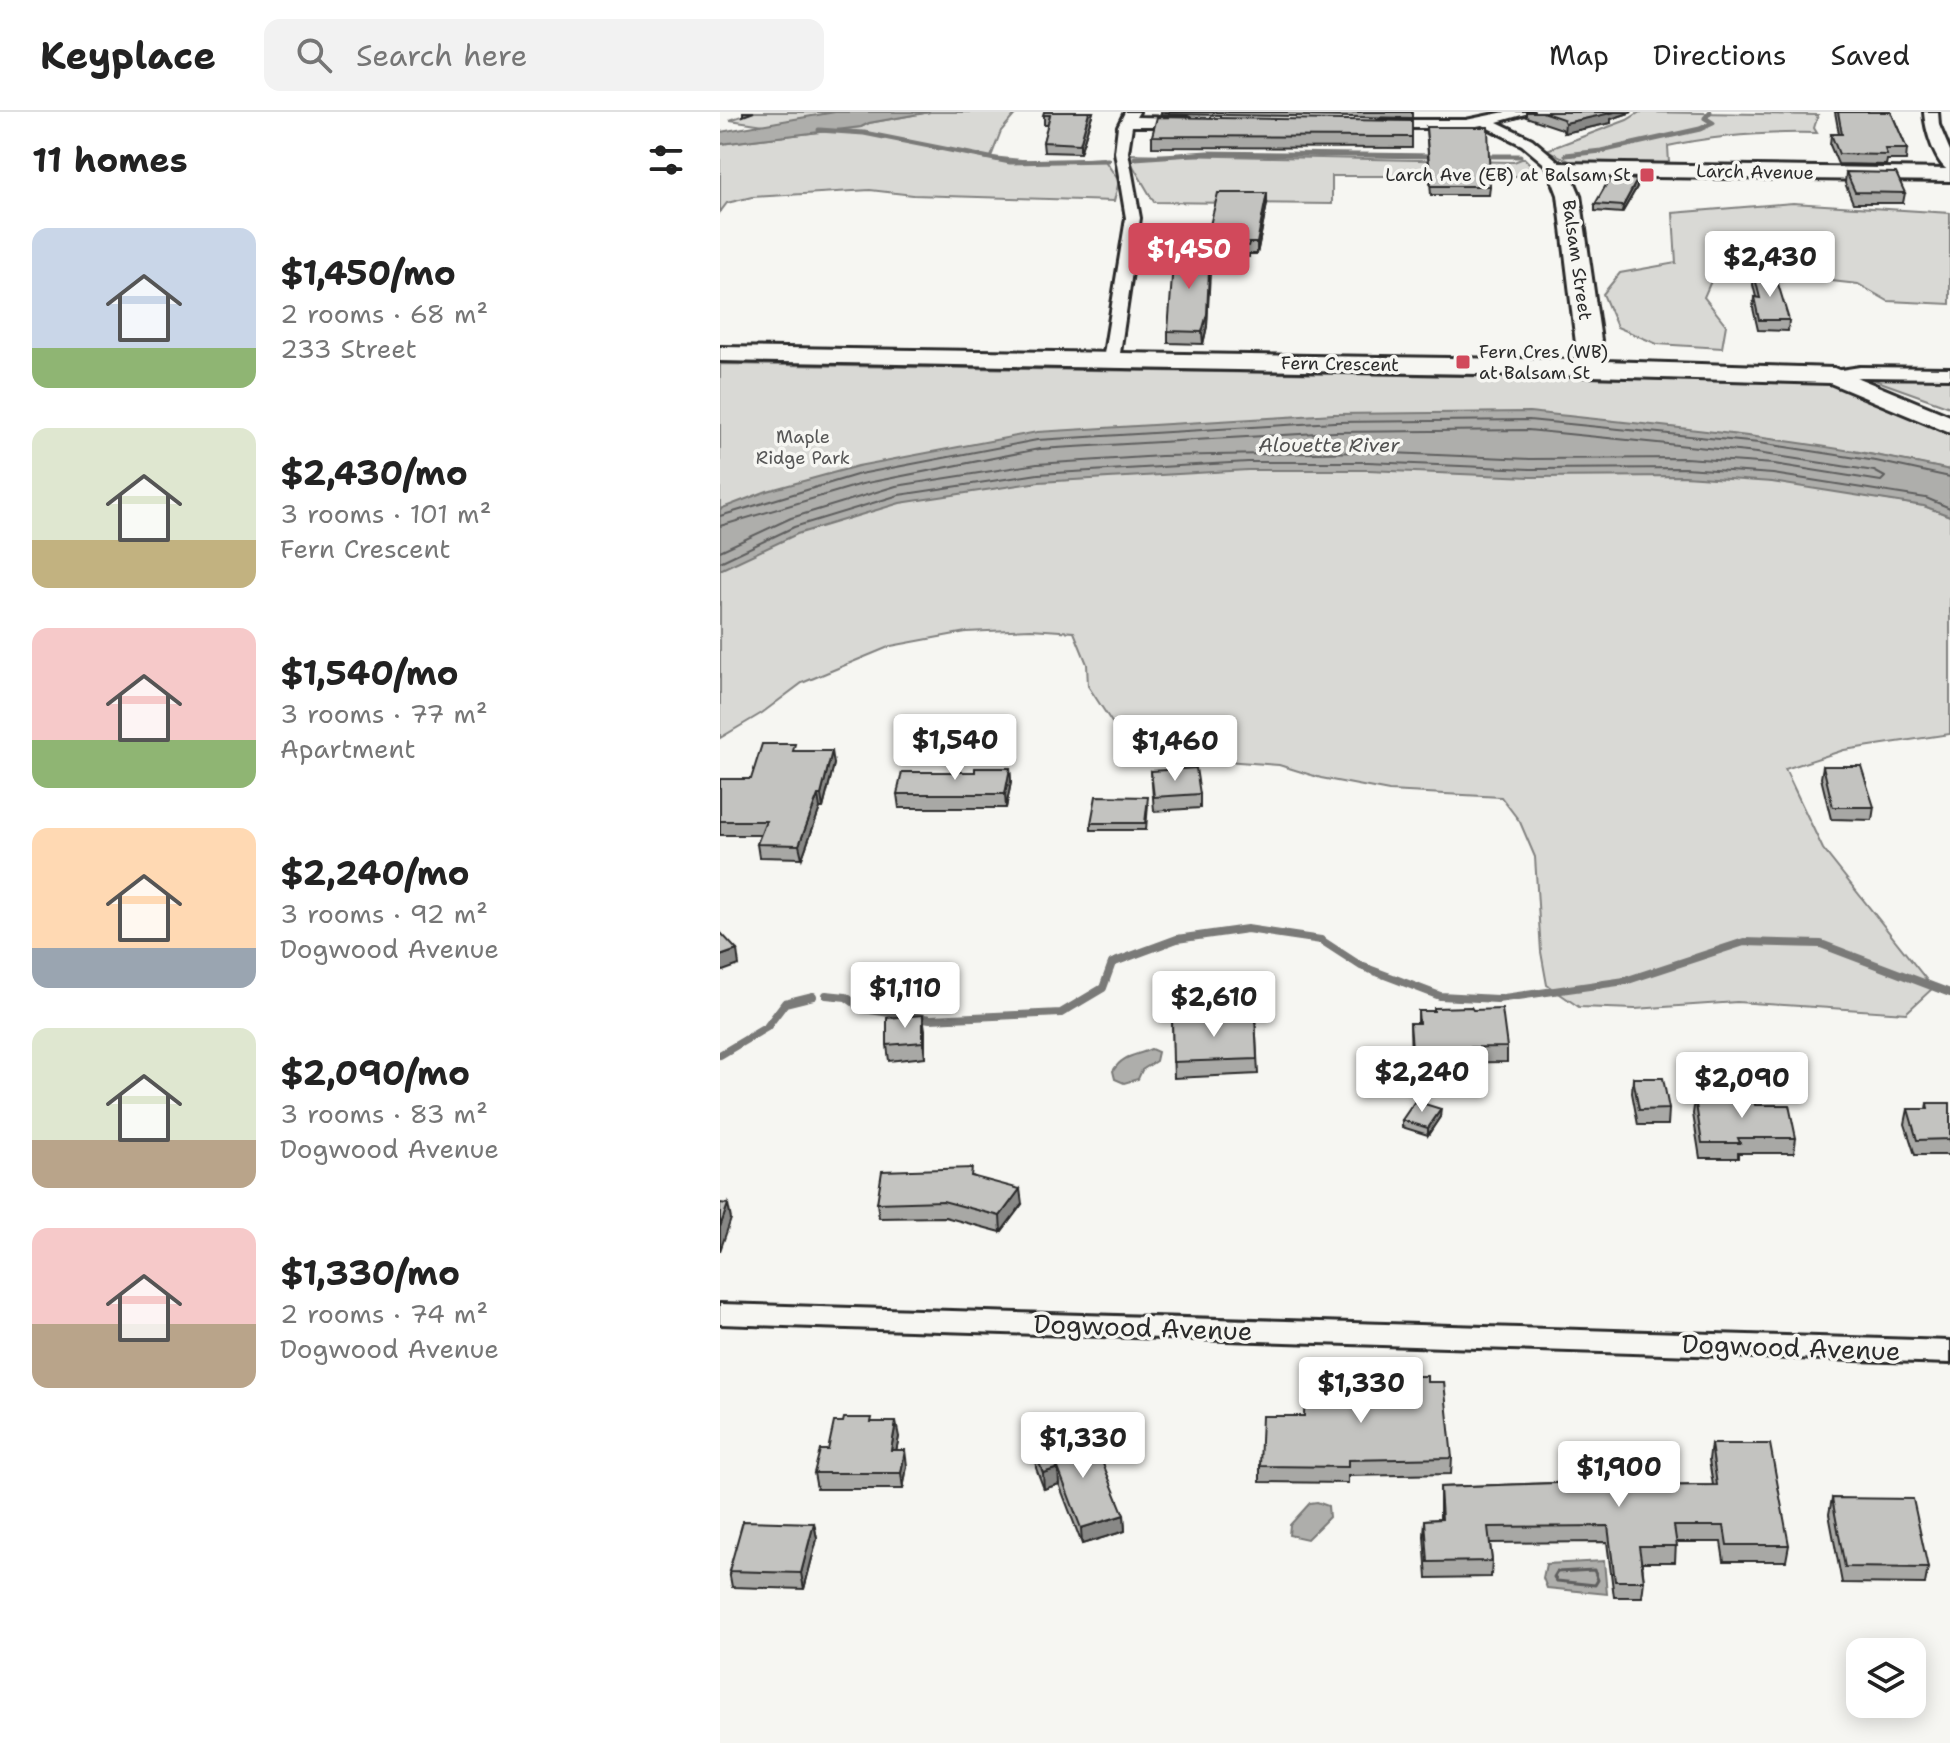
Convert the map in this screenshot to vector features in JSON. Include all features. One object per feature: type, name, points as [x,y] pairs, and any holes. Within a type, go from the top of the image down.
[{"type":"street","name":"Balsam Street","points":[[1464,112],[1527,142],[1559,169],[1569,195],[1592,368]]},
{"type":"street","points":[[1372,124],[1449,125],[1525,112]]},
{"type":"street","points":[[1931,112],[1932,125],[1950,167]]},
{"type":"street","points":[[1111,360],[1133,218],[1132,199],[1119,142],[1129,117],[1203,122]]},
{"type":"street","name":"Larch Avenue","points":[[1559,169],[1950,175]]},
{"type":"street","name":"Fern Crescent","points":[[720,354],[1592,368],[1834,376],[1950,425]]},
{"type":"street","points":[[1834,376],[1860,372],[1950,373]]},
{"type":"street","name":"Dogwood Avenue","points":[[720,1314],[1950,1352]]},
{"type":"green space","points":[[753,112],[838,112],[764,125],[730,120]]},
{"type":"green space","points":[[930,112],[1017,112],[1001,131],[991,157],[1041,162],[1103,158],[1119,181],[1114,201],[913,195],[870,190],[752,197],[727,203],[720,212],[720,144],[861,127]]},
{"type":"green space","points":[[1640,112],[1818,115],[1814,128],[1817,133],[1742,135],[1686,142],[1668,146],[1669,163],[1573,163],[1547,150],[1627,120]]},
{"type":"green space","points":[[1126,154],[1514,162],[1524,158],[1533,167],[1531,176],[1332,176],[1332,204],[1154,202]]},
{"type":"green space","points":[[1793,203],[1950,213],[1950,304],[1888,301],[1858,284],[1796,277],[1711,281],[1704,297],[1726,325],[1722,348],[1657,344],[1617,327],[1603,294],[1620,273],[1676,263],[1673,213]]},
{"type":"green space","name":"Maple Ridge Park","points":[[720,364],[1829,382],[1950,434],[1950,470],[1850,450],[1865,496],[1924,506],[1950,516],[1950,734],[1844,750],[1785,769],[1823,849],[1933,988],[1906,1013],[1737,1002],[1635,1009],[1579,1007],[1547,985],[1541,952],[1535,857],[1520,822],[1501,797],[1389,791],[1321,778],[1279,765],[1158,756],[1128,747],[1088,686],[1087,664],[1074,632],[1031,629],[966,632],[891,646],[802,683],[762,713],[720,738]]},
{"type":"green space","points":[[1869,378],[1950,379],[1950,407]]},
{"type":"water","points":[[835,112],[930,112],[861,127],[720,144],[720,132]]},
{"type":"water","name":"Alouette River","points":[[1529,412],[1793,442],[1950,470],[1950,516],[1924,506],[1772,482],[1684,476],[1530,477],[1368,470],[1248,470],[1039,482],[900,503],[797,534],[720,570],[720,509],[767,491],[858,466],[1037,432],[1334,414]]},
{"type":"water","points":[[1151,1049],[1158,1052],[1156,1061],[1142,1070],[1138,1079],[1124,1083],[1115,1079],[1113,1071],[1121,1061]]},
{"type":"water","points":[[1310,1503],[1328,1506],[1329,1517],[1307,1539],[1289,1535],[1290,1525]]},
{"type":"water","points":[[1604,1561],[1607,1594],[1547,1588],[1543,1578],[1546,1564]]},
{"type":"building","points":[[1044,112],[1089,112],[1080,144],[1043,142],[1050,115],[1043,115]]},
{"type":"building","points":[[1542,112],[1611,113],[1565,123],[1563,119]]},
{"type":"building","points":[[1838,112],[1891,112],[1907,149],[1885,149],[1887,155],[1839,154],[1831,134],[1842,134]]},
{"type":"building","points":[[1157,117],[1412,121],[1412,137],[1152,136]]},
{"type":"building","points":[[1426,127],[1488,127],[1490,186],[1431,186]]},
{"type":"building","points":[[1846,172],[1896,173],[1905,193],[1855,192]]},
{"type":"building","points":[[1615,177],[1637,180],[1623,206],[1595,204],[1606,185]]},
{"type":"building","points":[[1218,193],[1267,193],[1257,243],[1249,243],[1248,246],[1205,245]]},
{"type":"building","points":[[1174,250],[1210,250],[1207,314],[1202,332],[1168,331]]},
{"type":"building","points":[[1754,274],[1775,274],[1789,320],[1759,320],[1754,297],[1760,298]]},
{"type":"building","points":[[762,744],[795,744],[793,751],[832,751],[821,795],[818,795],[799,845],[757,844],[766,821],[720,821],[720,779],[751,779]]},
{"type":"building","points":[[1823,766],[1861,766],[1874,807],[1833,807]]},
{"type":"building","points":[[975,768],[1010,768],[1005,794],[897,794],[902,772],[975,772]]},
{"type":"building","points":[[1196,768],[1200,794],[1154,797],[1151,771]]},
{"type":"building","points":[[1096,796],[1148,797],[1145,823],[1091,823]]},
{"type":"building","points":[[720,932],[737,950],[720,956]]},
{"type":"building","points":[[1471,1007],[1473,1010],[1502,1009],[1507,1047],[1412,1048],[1410,1023],[1419,1023],[1418,1011]]},
{"type":"building","points":[[923,1015],[923,1042],[887,1045],[887,1018]]},
{"type":"building","points":[[1255,1016],[1257,1059],[1173,1062],[1172,1019]]},
{"type":"building","points":[[1633,1078],[1663,1078],[1669,1109],[1639,1110]]},
{"type":"building","points":[[1695,1098],[1754,1099],[1755,1105],[1789,1105],[1796,1138],[1738,1138],[1740,1143],[1702,1143]]},
{"type":"building","points":[[1415,1101],[1441,1109],[1428,1128],[1402,1120]]},
{"type":"building","points":[[1927,1103],[1950,1103],[1950,1139],[1917,1140],[1908,1109],[1928,1109]]},
{"type":"building","points":[[972,1168],[971,1176],[1020,1189],[1000,1216],[943,1201],[877,1203],[882,1171]]},
{"type":"building","points":[[720,1203],[728,1204],[720,1227]]},
{"type":"building","points":[[1389,1376],[1427,1376],[1427,1382],[1444,1382],[1452,1458],[1348,1460],[1348,1467],[1260,1466],[1262,1416],[1304,1416],[1305,1385],[1375,1385],[1375,1382],[1389,1382]]},
{"type":"building","points":[[844,1418],[896,1422],[891,1450],[905,1450],[901,1473],[814,1473],[820,1450],[828,1450],[834,1422],[843,1422]]},
{"type":"building","points":[[1092,1437],[1124,1515],[1081,1528],[1058,1468],[1043,1473],[1035,1452]]},
{"type":"building","points":[[1711,1444],[1770,1444],[1789,1545],[1727,1545],[1724,1526],[1674,1526],[1677,1546],[1639,1546],[1644,1581],[1615,1581],[1608,1526],[1488,1527],[1492,1561],[1428,1562],[1425,1520],[1442,1519],[1440,1487],[1584,1482],[1582,1463],[1630,1462],[1633,1486],[1717,1485]]},
{"type":"building","points":[[1832,1498],[1913,1499],[1928,1568],[1845,1567]]},
{"type":"building","points":[[743,1521],[814,1523],[801,1573],[729,1571]]},
{"type":"waterway","points":[[1566,155],[1601,151],[1700,129],[1713,123],[1705,118],[1710,112]]},
{"type":"waterway","points":[[819,130],[864,133],[1010,162],[1108,160]]},
{"type":"waterway","points":[[1135,158],[1207,153],[1439,156]]},
{"type":"waterway","points":[[1481,156],[1520,156]]},
{"type":"waterway","points":[[826,995],[846,997],[863,1009],[930,1019],[1061,1013],[1103,988],[1112,963],[1177,939],[1247,929],[1321,940],[1361,966],[1440,996],[1497,999],[1625,981],[1744,942],[1821,944],[1950,993]]},
{"type":"waterway","points":[[720,1055],[767,1027],[785,1003],[813,996]]},
{"type":"place","name":"Larch Ave (EB) at Balsam St","points":[[1647,175]]},
{"type":"place","name":"Fern Cres (WB) at Balsam St","points":[[1463,362]]}]
